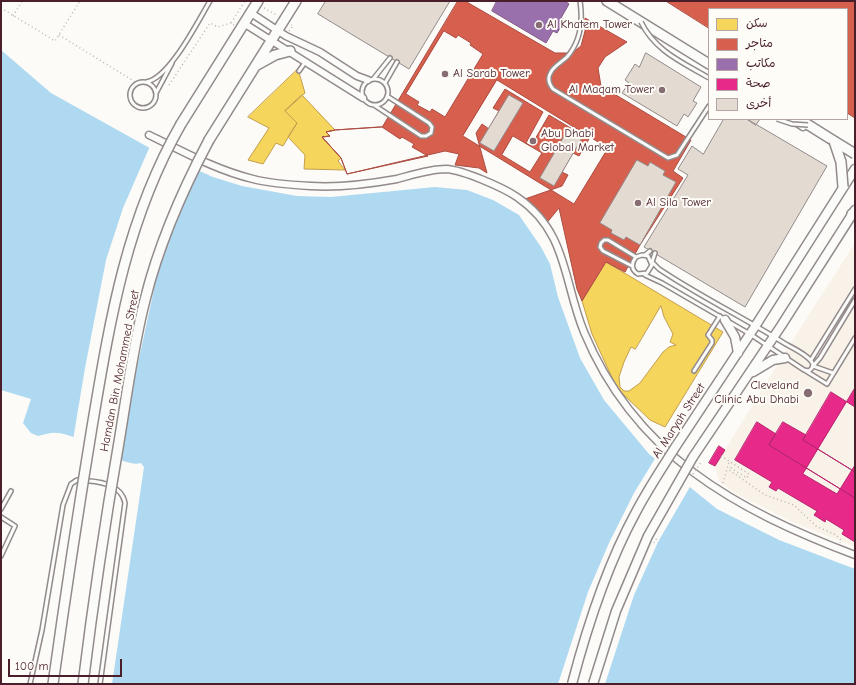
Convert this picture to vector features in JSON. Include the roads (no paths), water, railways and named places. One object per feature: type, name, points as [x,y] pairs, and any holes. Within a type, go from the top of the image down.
[{"type":"main road","name":"Hamdan Bin Mohammed Street","points":[[84,684],[112,480],[136,342],[147,292],[165,236],[192,173],[209,140],[296,1]]},
{"type":"main road","points":[[608,1],[708,63]]},
{"type":"main road","name":"Hamdan Bin Mohammed Street","points":[[53,684],[105,349],[115,298],[129,246],[144,201],[170,144],[258,2]]},
{"type":"main road","points":[[256,66],[268,58],[290,51]]},
{"type":"main road","points":[[800,120],[834,141],[854,156]]},
{"type":"main road","points":[[834,141],[841,162],[843,187]]},
{"type":"street","points":[[600,1],[708,67]]},
{"type":"street","points":[[251,13],[293,40],[326,56],[352,73],[371,79]]},
{"type":"street","points":[[245,24],[363,98]]},
{"type":"street","points":[[793,120],[854,156],[855,149]]},
{"type":"street","points":[[149,135],[222,169],[253,179],[282,184],[350,186],[445,169],[458,171],[510,193],[535,213],[556,241],[562,255],[583,329],[600,367],[623,402],[660,444],[680,462],[719,490],[767,518],[855,555]]},
{"type":"street","name":"Al Maryah Street","points":[[572,684],[601,592],[636,513],[657,475],[738,353],[855,169]]},
{"type":"street","points":[[593,684],[616,611],[648,536],[677,483],[775,336],[854,212]]},
{"type":"street","points":[[722,318],[735,337],[738,353]]},
{"type":"street","points":[[749,374],[767,363],[785,358]]},
{"type":"lane","points":[[173,61],[158,78],[137,83],[132,88],[130,95],[132,102],[137,106],[144,108],[150,106],[155,100],[156,94],[173,61],[210,1]]},
{"type":"lane","points":[[580,1],[582,18],[578,38],[568,56],[549,74],[549,81],[553,89],[668,158],[677,155],[708,108]]},
{"type":"lane","points":[[641,22],[651,39],[660,48],[708,77]]},
{"type":"lane","points":[[387,96],[429,122],[432,127],[431,133],[426,136],[421,136],[374,105],[366,102],[363,98],[362,90],[390,58]]},
{"type":"lane","points":[[299,71],[306,61]]},
{"type":"lane","points":[[385,83],[397,62]]},
{"type":"lane","points":[[371,79],[378,78],[385,83],[388,92],[382,103],[374,105]]},
{"type":"lane","points":[[146,82],[152,85],[156,94]]},
{"type":"lane","points":[[780,120],[792,124],[808,125]]},
{"type":"lane","points":[[650,251],[645,255],[636,257],[608,240],[604,240],[600,247],[603,251],[632,266],[635,272],[644,275],[750,334],[827,384],[855,338]]},
{"type":"lane","points":[[644,275],[650,271],[655,254]]},
{"type":"lane","points":[[645,255],[662,271],[792,347],[811,360],[813,366]]},
{"type":"lane","points":[[632,266],[636,257]]},
{"type":"lane","points":[[811,360],[855,289]]},
{"type":"lane","points":[[804,370],[809,371],[819,360],[855,300]]},
{"type":"lane","points":[[694,371],[712,343],[712,340],[708,335],[722,318]]},
{"type":"lane","points":[[813,366],[833,373]]},
{"type":"lane","points":[[30,684],[42,630],[62,505],[71,484],[77,480],[100,483],[113,487],[124,496],[125,503],[100,684]]},
{"type":"lane","points":[[1,510],[11,491]]},
{"type":"lane","points":[[1,517],[15,526],[1,556]]},
{"type":"water","points":[[1,50],[51,93],[155,151],[213,177],[242,186],[297,196],[331,197],[435,187],[467,190],[493,200],[519,215],[541,247],[550,264],[558,297],[580,358],[604,400],[649,454],[717,509],[779,540],[855,569],[855,684],[112,684],[144,467],[141,463],[123,461],[66,435],[52,433],[38,436],[31,433],[23,423],[31,399],[1,390]]},
{"type":"place","name":"Al Khatem Tower","points":[[539,25]]},
{"type":"place","name":"Al Sarab Tower","points":[[445,74]]},
{"type":"place","name":"Al Maqam Tower","points":[[662,90]]},
{"type":"place","name":"Abu Dhabi Global Market","points":[[533,141]]},
{"type":"place","name":"Al Sila Tower","points":[[638,203]]},
{"type":"place","name":"Cleveland Clinic Abu Dhabi","points":[[808,393]]}]
